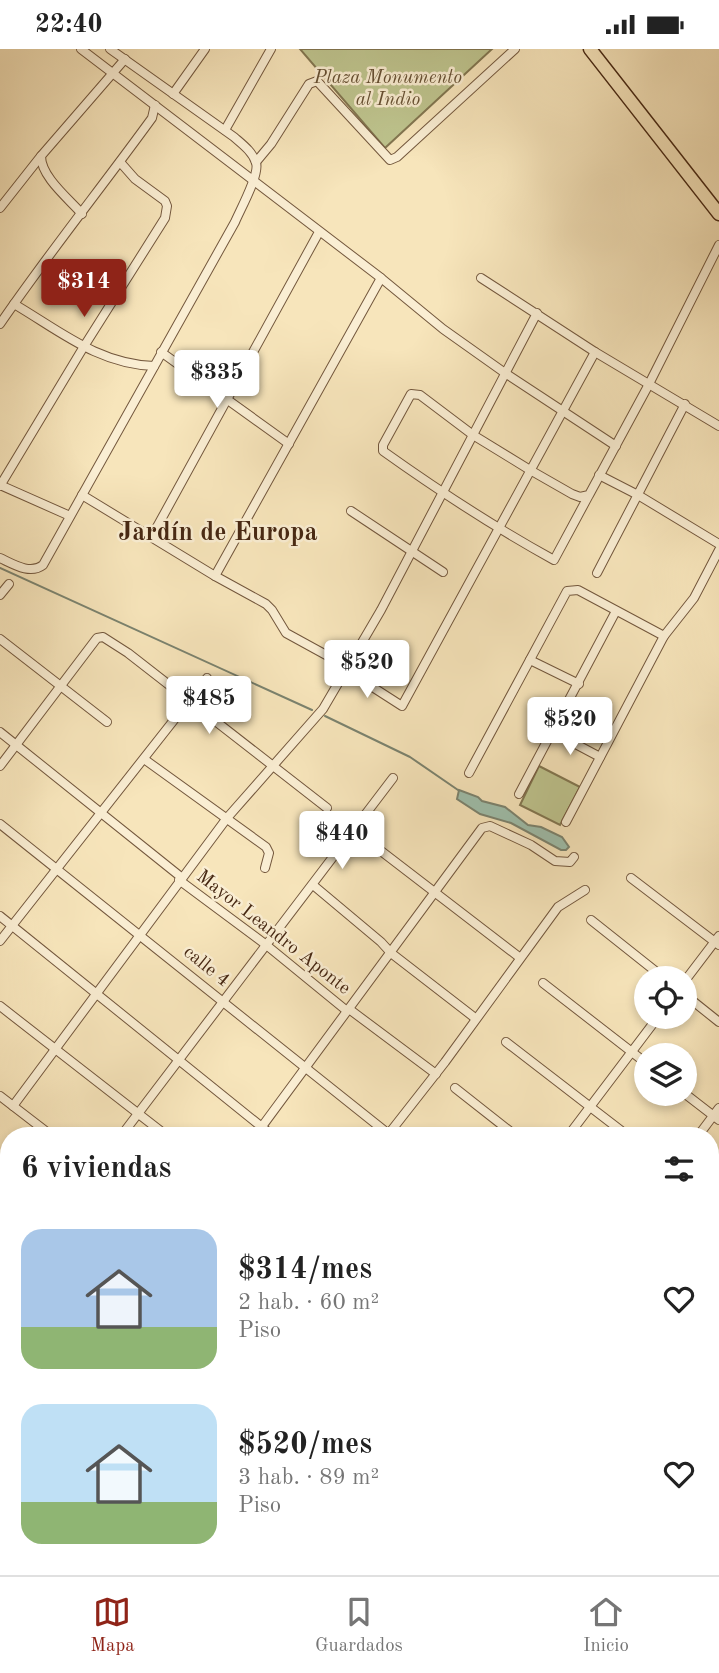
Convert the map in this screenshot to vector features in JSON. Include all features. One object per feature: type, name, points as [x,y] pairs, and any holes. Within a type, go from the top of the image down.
[{"type":"highway","points":[[590,49],[719,214]]},
{"type":"street","points":[[81,49],[381,278],[443,329],[616,446]]},
{"type":"street","points":[[0,558],[37,570],[43,565],[235,222],[257,173],[256,162],[248,150],[225,130],[110,49]]},
{"type":"street","points":[[173,94],[205,49]]},
{"type":"street","points":[[225,130],[271,49]]},
{"type":"street","points":[[256,162],[309,84],[317,81],[390,160],[397,157],[515,49]]},
{"type":"street","points":[[0,208],[40,156],[125,59]]},
{"type":"street","points":[[0,324],[48,254],[82,214],[152,118],[155,105]]},
{"type":"street","points":[[40,156],[48,175],[82,214]]},
{"type":"street","points":[[70,516],[0,486],[165,218],[165,201],[135,179],[120,162]]},
{"type":"street","points":[[152,536],[320,232]]},
{"type":"street","points":[[589,495],[580,497],[572,494],[530,470],[473,435],[420,395],[411,394],[383,445],[383,451],[443,495],[554,560],[648,386],[719,245]]},
{"type":"street","points":[[215,576],[381,278]]},
{"type":"street","points":[[481,278],[648,386],[685,404],[719,426]]},
{"type":"street","points":[[14,304],[59,330],[83,348],[133,365],[154,366]]},
{"type":"street","points":[[13,1106],[227,818],[323,709],[443,495],[537,313]]},
{"type":"street","points":[[162,352],[289,444]]},
{"type":"street","points":[[82,495],[266,604],[286,633],[402,706],[595,352]]},
{"type":"street","points":[[597,573],[685,404]]},
{"type":"street","points":[[599,475],[638,495],[719,544]]},
{"type":"street","points":[[351,511],[443,572]]},
{"type":"street","points":[[566,822],[664,636],[694,598],[719,550]]},
{"type":"street","points":[[0,595],[9,584]]},
{"type":"street","points":[[469,773],[567,591],[578,590],[664,636]]},
{"type":"street","points":[[519,794],[616,611]]},
{"type":"street","points":[[0,766],[97,638],[103,637],[128,653],[327,808]]},
{"type":"street","points":[[0,639],[107,722]]},
{"type":"street","points":[[530,660],[579,684]]},
{"type":"street","points":[[0,941],[207,678]]},
{"type":"street","name":"Mayor Leandro Aponte","points":[[0,731],[180,879],[436,1075]]},
{"type":"street","points":[[553,732],[600,757]]},
{"type":"street","points":[[144,758],[265,847],[269,853],[265,869]]},
{"type":"street","points":[[128,1127],[393,778]]},
{"type":"street","name":"calle 4","points":[[0,824],[379,1127]]},
{"type":"street","points":[[0,916],[261,1127],[482,828],[490,826],[531,845],[555,861],[570,862],[574,857]]},
{"type":"street","points":[[355,831],[519,957]]},
{"type":"street","points":[[631,878],[718,941],[697,966]]},
{"type":"street","points":[[313,885],[391,953],[475,1019]]},
{"type":"street","points":[[395,1127],[558,907],[585,890]]},
{"type":"street","points":[[591,920],[649,966]]},
{"type":"street","points":[[543,983],[632,1052]]},
{"type":"street","points":[[697,1004],[719,1022]]},
{"type":"street","points":[[0,1006],[155,1127]]},
{"type":"street","points":[[575,1127],[649,1029]]},
{"type":"street","points":[[506,1042],[616,1127]]},
{"type":"street","points":[[455,1088],[505,1127]]},
{"type":"street","points":[[0,1096],[40,1127]]},
{"type":"street","points":[[697,1101],[717,1114]]},
{"type":"green space","name":"Plaza Monumento al Indio","points":[[300,49],[492,49],[385,148]]},
{"type":"green space","points":[[539,766],[580,787],[560,825],[520,805]]},
{"type":"shaded area","points":[[459,790],[482,801],[505,807],[528,825],[541,827],[562,837],[569,847],[561,850],[511,823],[480,814],[457,799]]},
{"type":"waterway","points":[[0,568],[312,710]]},
{"type":"waterway","points":[[325,716],[410,757],[458,790]]},
{"type":"district","name":"Jardín de Europa","points":[[218,533]]}]
